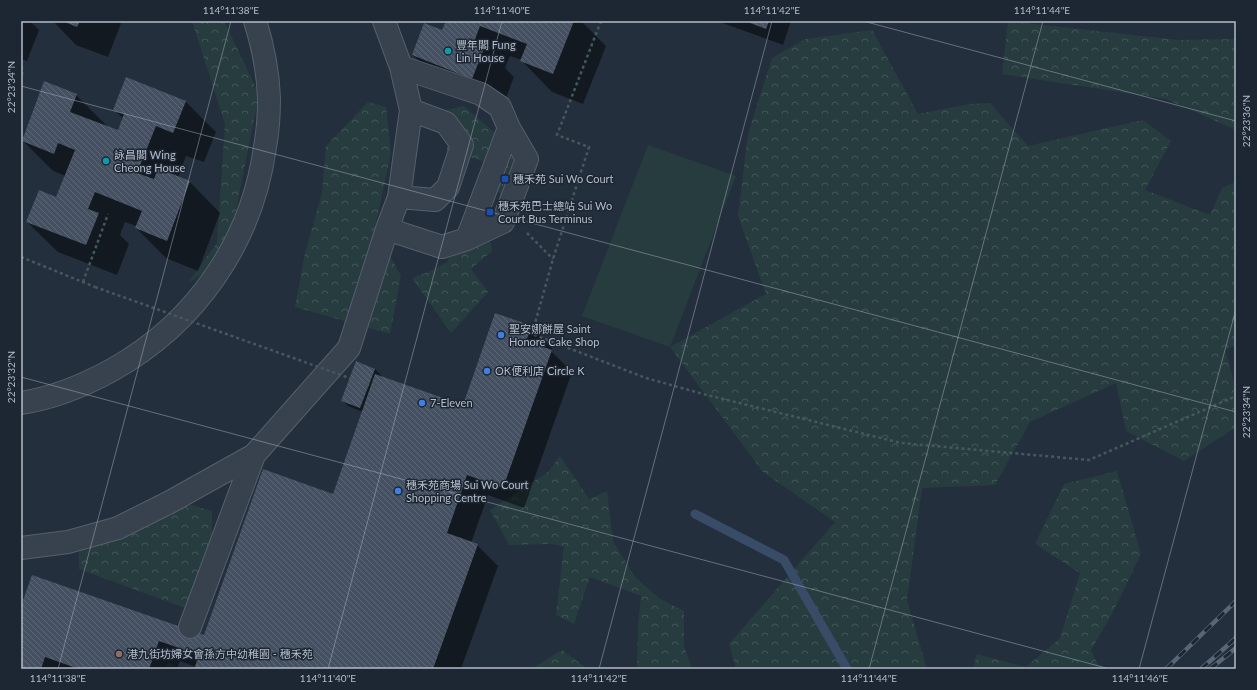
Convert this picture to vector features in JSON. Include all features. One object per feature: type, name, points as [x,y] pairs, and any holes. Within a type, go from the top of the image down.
[{"type":"street","points":[[21,403],[63,393],[94,380],[123,364],[151,345],[175,324],[195,302],[214,279],[230,254],[245,225],[255,195],[263,164],[268,129],[269,99],[266,70],[261,42],[255,21]]},
{"type":"street","points":[[21,548],[68,542],[118,528],[170,502],[254,455],[349,348],[387,229],[399,197],[411,110],[401,67],[384,21]]},
{"type":"street","points":[[387,229],[442,247],[466,239],[503,222],[527,159],[509,128],[500,107],[481,94],[401,67]]},
{"type":"street","points":[[399,197],[435,200],[448,187],[462,145],[446,123],[411,110]]},
{"type":"street","points":[[466,239],[509,128]]},
{"type":"street","points":[[190,627],[254,455]]},
{"type":"path","points":[[601,21],[557,135],[588,147],[532,334],[646,378],[703,394],[901,443],[1089,460],[1236,396]]},
{"type":"path","points":[[21,67],[24,71],[21,77]]},
{"type":"path","points":[[507,212],[553,260]]},
{"type":"path","points":[[83,282],[108,214]]},
{"type":"path","points":[[21,258],[95,287],[380,389]]},
{"type":"green space","points":[[192,21],[224,21],[259,94],[234,221],[211,269],[188,283],[217,243],[225,124]]},
{"type":"green space","points":[[1008,21],[1178,40],[1236,39],[1236,130],[1166,99],[1002,74]]},
{"type":"green space","points":[[872,30],[918,114],[969,104],[990,103],[1028,146],[1143,120],[1171,141],[1145,190],[1210,215],[1222,188],[1236,182],[1236,345],[1225,350],[1236,388],[1236,427],[1184,461],[1126,431],[1116,383],[1030,422],[995,485],[922,488],[907,600],[927,669],[736,669],[729,644],[835,522],[763,472],[670,347],[766,294],[738,216],[748,134],[772,58],[806,39]]},
{"type":"green space","points":[[368,102],[386,107],[391,153],[375,228],[401,276],[390,334],[295,307],[305,253],[322,193],[326,146]]},
{"type":"green space","points":[[464,106],[495,133],[515,162],[504,203],[483,161],[447,151],[446,110]]},
{"type":"green space","points":[[648,145],[736,176],[670,347],[582,316]]},
{"type":"green space","points":[[485,218],[492,251],[471,269],[488,292],[451,333],[412,278],[433,270],[447,262],[464,225]]},
{"type":"green space","points":[[560,456],[589,499],[607,491],[613,541],[635,577],[660,599],[684,611],[684,646],[692,669],[637,669],[638,625],[641,596],[590,577],[574,624],[556,615],[564,546],[549,544],[509,545],[490,510],[548,472]]},
{"type":"green space","points":[[1117,471],[1141,554],[1112,614],[1091,650],[1100,669],[973,669],[977,654],[1026,667],[1060,638],[1080,573],[1035,544],[1064,484]]},
{"type":"green space","points":[[156,495],[212,511],[212,544],[185,608],[79,569],[79,552]]},
{"type":"green space","points":[[562,650],[588,669],[531,669]]},
{"type":"green space","points":[[168,662],[182,669],[165,669]]},
{"type":"building","points":[[62,21],[80,21],[77,27]]},
{"type":"building","name":"豐年閣 Fung Lin House","points":[[446,21],[574,21],[553,74],[520,61],[527,44],[480,26],[474,42],[485,46],[472,79],[412,55],[424,23],[442,30]]},
{"type":"building","points":[[745,21],[769,21],[766,29]]},
{"type":"building","name":"詠昌閣 Wing Cheong House","points":[[126,77],[186,101],[173,133],[156,126],[137,173],[154,179],[158,168],[190,181],[167,241],[135,228],[142,211],[95,192],[88,209],[99,213],[86,245],[26,222],[39,190],[56,197],[75,150],[58,143],[54,154],[22,141],[44,81],[77,94],[70,112],[118,130],[124,114],[113,110]]},
{"type":"building","name":"穗禾苑商場 Sui Wo Court Shopping Centre","points":[[495,313],[532,326],[526,341],[552,350],[503,488],[467,475],[447,533],[478,544],[433,669],[194,669],[199,655],[159,641],[149,669],[79,669],[45,657],[41,669],[21,669],[21,606],[32,575],[204,635],[263,469],[333,494],[375,374],[463,405]]},
{"type":"building","points":[[356,361],[375,369],[360,408],[341,401]]},
{"type":"waterway","points":[[695,514],[784,560],[847,669]]},
{"type":"railway","points":[[1166,669],[1236,601]]},
{"type":"railway","points":[[1201,669],[1236,638]]},
{"type":"railway","points":[[1210,669],[1236,648]]},
{"type":"place","name":"豐年閣 Fung Lin House","points":[[448,51]]},
{"type":"place","name":"詠昌閣 Wing Cheong House","points":[[106,161]]},
{"type":"place","name":"穗禾苑 Sui Wo Court","points":[[505,179]]},
{"type":"place","name":"穗禾苑巴士總站 Sui Wo Court Bus Terminus","points":[[490,212]]},
{"type":"place","name":"聖安娜餅屋 Saint Honore Cake Shop","points":[[501,335]]},
{"type":"place","name":"OK便利店 Circle K","points":[[487,371]]},
{"type":"place","name":"7-Eleven","points":[[422,403]]},
{"type":"place","name":"穗禾苑商場 Sui Wo Court Shopping Centre","points":[[398,491]]},
{"type":"place","name":"港九街坊婦女會孫方中幼稚園 - 穗禾苑","points":[[119,654]]}]
